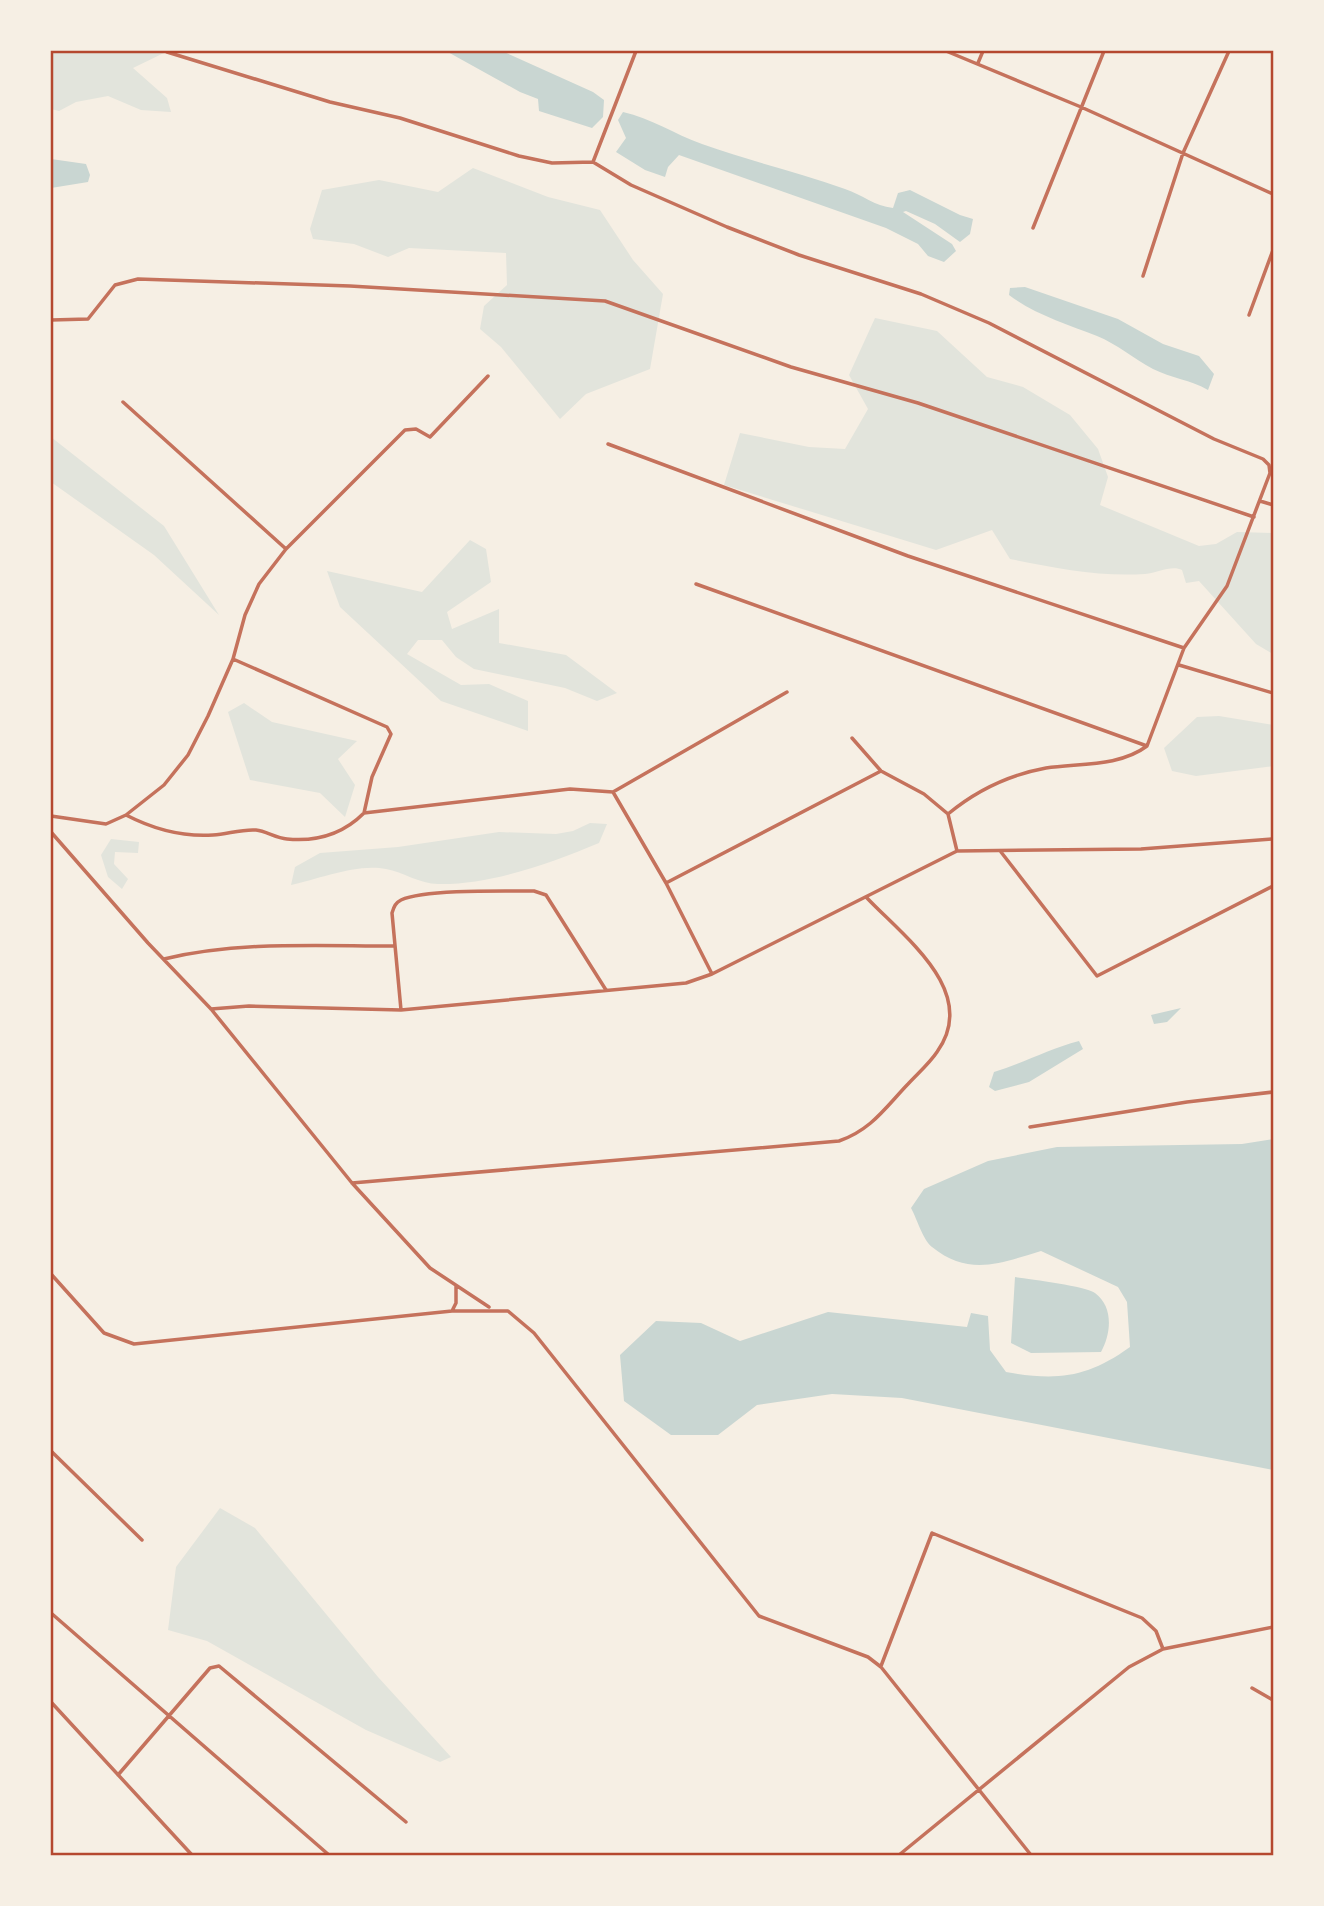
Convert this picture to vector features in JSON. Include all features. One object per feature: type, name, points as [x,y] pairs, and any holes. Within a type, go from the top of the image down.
[{"type":"street","points":[[593,162],[636,51]]},
{"type":"street","points":[[946,51],[1081,107],[1273,194]]},
{"type":"street","points":[[978,63],[983,51]]},
{"type":"street","points":[[1033,228],[1104,51]]},
{"type":"street","points":[[1143,276],[1183,153],[1229,51]]},
{"type":"street","points":[[167,52],[330,103],[400,118],[519,156],[552,163],[593,162],[631,185],[727,227],[799,256],[921,294],[989,323],[1214,439],[1263,459],[1269,465],[1270,473],[1227,586],[1184,648],[1147,746],[1133,756],[1045,768],[1003,779],[973,794],[948,814]]},
{"type":"street","points":[[1249,315],[1273,250]]},
{"type":"street","points":[[51,320],[88,319],[115,285],[138,279],[350,286],[605,301],[791,367],[918,403],[1254,517]]},
{"type":"street","points":[[51,816],[106,824],[126,815],[164,785],[188,755],[233,659],[245,615],[260,584],[286,549],[405,430],[416,429],[430,438],[488,376]]},
{"type":"street","points":[[123,402],[286,549]]},
{"type":"street","points":[[608,444],[908,556],[1184,648]]},
{"type":"street","points":[[1260,501],[1273,505]]},
{"type":"street","points":[[696,584],[1147,746]]},
{"type":"street","points":[[126,815],[151,828],[178,833],[213,835],[258,830],[286,839],[324,838],[347,830],[365,813],[372,777],[391,734],[387,727],[233,659]]},
{"type":"street","points":[[1179,665],[1273,693]]},
{"type":"street","points":[[365,813],[570,789],[613,792],[787,692]]},
{"type":"street","points":[[852,738],[881,771],[924,794],[948,814],[957,851]]},
{"type":"street","points":[[666,883],[881,771]]},
{"type":"street","points":[[613,792],[666,883],[712,974]]},
{"type":"street","points":[[51,832],[211,1009],[352,1183],[430,1268],[491,1308]]},
{"type":"street","points":[[211,1009],[249,1006],[401,1010],[686,983],[712,974],[957,851],[1141,849],[1273,839]]},
{"type":"street","points":[[1001,852],[1097,976],[1273,886]]},
{"type":"street","points":[[401,1010],[392,913],[396,903],[403,899],[453,893],[534,891],[546,895],[606,990]]},
{"type":"street","points":[[352,1183],[839,1140],[862,1133],[937,1052],[948,1030],[951,1010],[940,976],[867,898]]},
{"type":"street","points":[[164,959],[195,952],[253,946],[394,946]]},
{"type":"street","points":[[1031,1127],[1187,1102],[1273,1092]]},
{"type":"street","points":[[51,1274],[95,1323],[113,1338],[134,1344],[452,1311],[491,1308],[508,1311],[534,1334],[759,1616],[868,1657],[881,1667],[1031,1855]]},
{"type":"street","points":[[452,1311],[458,1293],[455,1284]]},
{"type":"street","points":[[51,1451],[142,1541]]},
{"type":"street","points":[[881,1667],[932,1533],[1142,1618],[1156,1631],[1163,1648]]},
{"type":"street","points":[[51,1613],[329,1855]]},
{"type":"street","points":[[899,1855],[1129,1667],[1163,1648],[1273,1627]]},
{"type":"street","points":[[118,1775],[209,1668],[219,1666],[406,1822]]},
{"type":"street","points":[[1252,1688],[1273,1700]]},
{"type":"street","points":[[51,1702],[192,1855]]},
{"type":"shaded area","points":[[51,51],[168,51],[133,68],[167,98],[171,112],[141,110],[108,96],[76,102],[59,111],[51,109]]},
{"type":"shaded area","points":[[446,51],[502,51],[593,92],[604,100],[603,117],[592,128],[539,111],[538,99],[520,92]]},
{"type":"shaded area","points":[[623,112],[702,144],[851,191],[886,207],[893,208],[898,193],[910,190],[973,219],[970,234],[960,242],[935,224],[903,212],[952,244],[956,251],[944,262],[928,256],[918,244],[886,228],[679,155],[668,167],[665,177],[645,170],[616,152],[626,138],[618,120]]},
{"type":"shaded area","points":[[51,159],[86,164],[90,175],[88,182],[51,188]]},
{"type":"shaded area","points":[[473,168],[548,197],[600,210],[633,260],[663,294],[650,369],[586,394],[560,419],[501,347],[480,329],[484,306],[507,285],[506,253],[409,248],[388,257],[354,244],[313,239],[310,229],[322,190],[379,180],[438,192]]},
{"type":"shaded area","points":[[1025,287],[1118,319],[1163,344],[1199,356],[1214,374],[1208,390],[1153,369],[1104,339],[1041,314],[1009,295],[1010,288]]},
{"type":"shaded area","points":[[875,318],[937,331],[987,377],[1023,387],[1070,415],[1098,449],[1108,477],[1100,505],[1199,546],[1216,544],[1237,532],[1273,533],[1273,654],[1256,644],[1199,581],[1186,583],[1182,570],[1169,569],[1145,574],[1094,573],[1010,559],[992,530],[936,550],[724,485],[740,433],[809,447],[845,449],[868,409],[849,375]]},
{"type":"shaded area","points":[[51,437],[164,526],[219,615],[154,555],[51,482]]},
{"type":"shaded area","points":[[470,540],[486,549],[491,582],[447,612],[452,629],[499,609],[499,643],[566,655],[617,693],[597,701],[565,688],[474,669],[456,657],[442,640],[418,640],[407,654],[461,685],[489,684],[528,701],[528,731],[441,701],[340,607],[327,571],[422,592]]},
{"type":"shaded area","points":[[244,703],[272,722],[357,741],[338,759],[355,785],[345,817],[320,793],[250,780],[228,712]]},
{"type":"shaded area","points":[[1219,716],[1273,725],[1273,766],[1196,776],[1172,771],[1164,748],[1197,717]]},
{"type":"shaded area","points":[[590,823],[607,824],[599,843],[500,877],[438,884],[386,869],[363,868],[291,885],[295,867],[320,853],[398,847],[499,832],[556,834],[573,831]]},
{"type":"shaded area","points":[[111,839],[139,842],[138,853],[115,852],[114,864],[128,879],[122,889],[108,877],[101,855]]},
{"type":"shaded area","points":[[1181,1008],[1167,1022],[1154,1024],[1151,1015]]},
{"type":"shaded area","points":[[1079,1041],[1083,1049],[1029,1082],[995,1091],[989,1087],[994,1072]]},
{"type":"shaded area","points":[[1273,1139],[1273,1470],[902,1398],[832,1394],[757,1405],[718,1435],[671,1435],[624,1401],[620,1355],[656,1321],[701,1323],[740,1341],[828,1312],[967,1327],[971,1313],[988,1316],[990,1350],[1006,1372],[1056,1376],[1085,1371],[1100,1365],[1130,1347],[1127,1302],[1118,1287],[1041,1251],[985,1265],[959,1262],[946,1256],[929,1244],[911,1208],[924,1189],[988,1161],[1057,1147],[1242,1144]]},
{"type":"shaded area","points":[[1015,1277],[1070,1285],[1095,1293],[1105,1306],[1109,1321],[1101,1352],[1031,1353],[1011,1343]]},
{"type":"shaded area","points":[[220,1508],[255,1528],[378,1677],[451,1757],[440,1762],[366,1730],[207,1641],[168,1630],[176,1567]]}]
